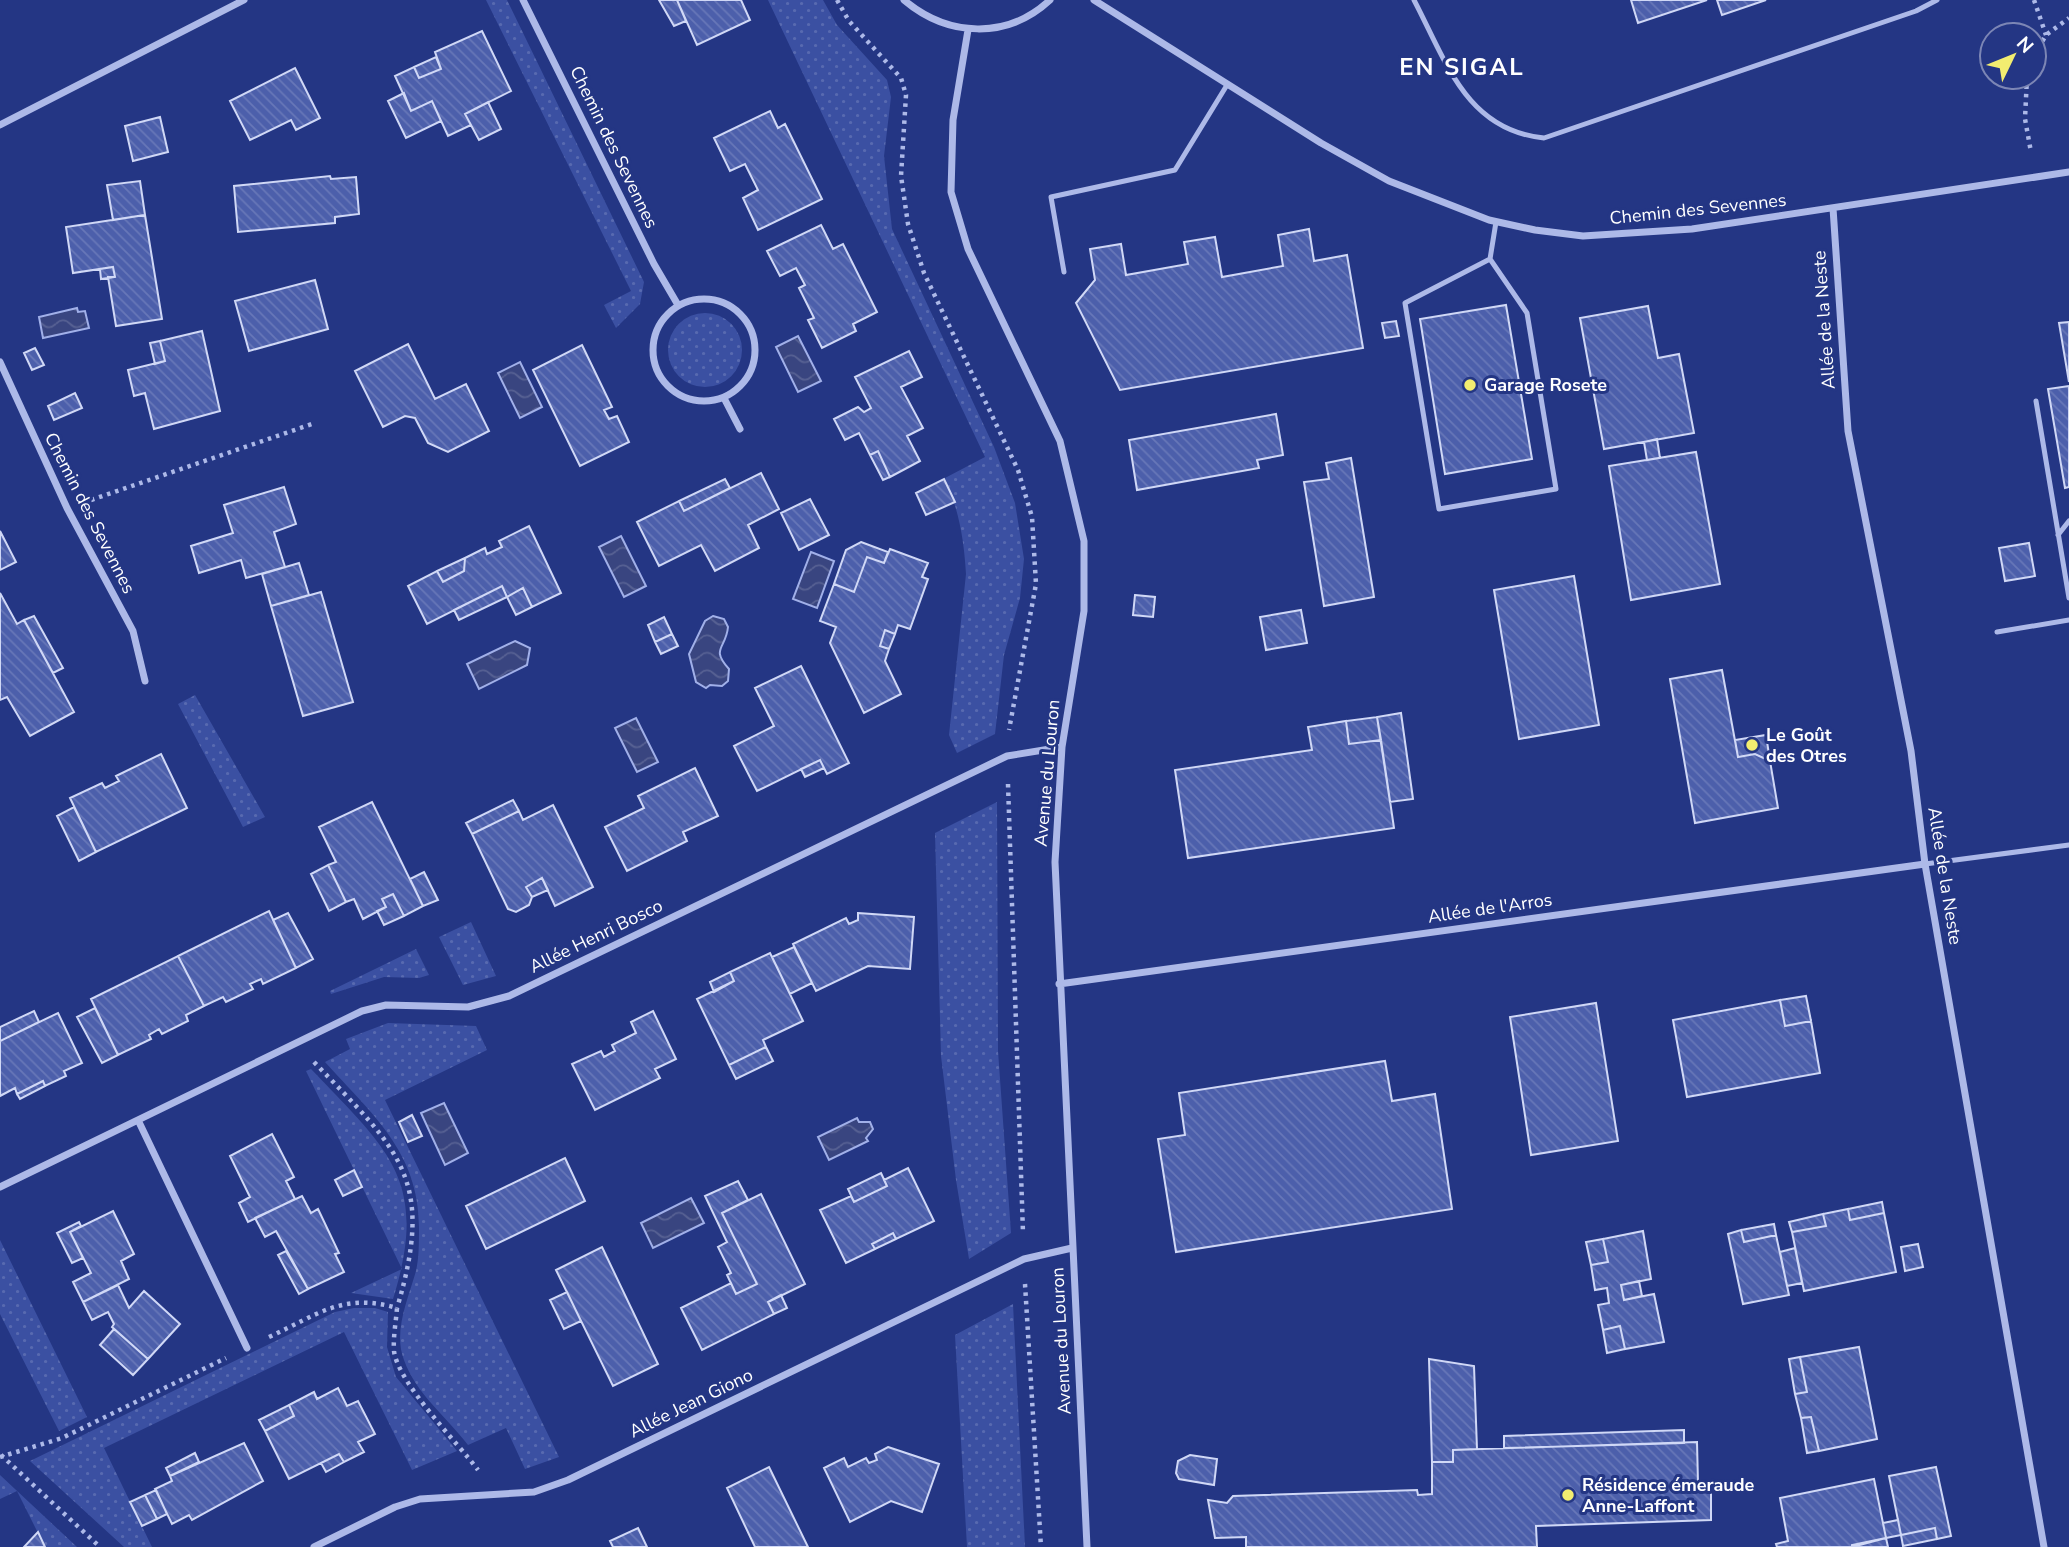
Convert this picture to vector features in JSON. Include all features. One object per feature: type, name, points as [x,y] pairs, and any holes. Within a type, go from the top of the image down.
[{"type":"street","points":[[0,125],[244,0]]},
{"type":"street","name":"Chemin des Sevennes","points":[[523,0],[654,264],[678,305]]},
{"type":"street","points":[[904,0],[933,20],[968,30],[986,30],[1014,23],[1040,10],[1050,0]]},
{"type":"street","name":"Chemin des Sevennes","points":[[1094,0],[1227,85],[1389,181],[1496,222],[1535,230],[1583,236],[1692,229],[2069,172]]},
{"type":"street","name":"Avenue du Louron","points":[[968,30],[953,120],[951,192],[968,249],[1060,441],[1084,541],[1084,611],[1062,747],[1055,862],[1087,1547]]},
{"type":"street","name":"Allée de la Neste","points":[[1833,208],[1849,431],[1911,751],[1925,864],[2044,1547]]},
{"type":"street","points":[[694,300],[719,302],[741,315],[750,329],[755,345],[754,362],[748,377],[737,391],[724,398],[705,402],[674,392],[662,380],[654,364],[656,331],[665,317],[678,305],[694,300]]},
{"type":"street","name":"Chemin des Sevennes","points":[[0,362],[67,508],[133,631],[145,681]]},
{"type":"street","points":[[724,398],[740,429]]},
{"type":"street","name":"Allée Henri Bosco","points":[[0,1187],[362,1011],[386,1005],[468,1007],[509,996],[1007,756],[1062,747]]},
{"type":"street","name":"Allée de l'Arros","points":[[1059,984],[1925,864]]},
{"type":"street","points":[[138,1120],[247,1348]]},
{"type":"street","name":"Allée Jean Giono","points":[[314,1547],[395,1507],[420,1499],[534,1492],[568,1480],[1024,1259],[1072,1248]]},
{"type":"lane","points":[[1414,0],[1459,85],[1474,106],[1506,129],[1544,138],[1916,11],[1937,0]]},
{"type":"lane","points":[[1064,272],[1051,197],[1175,170],[1227,85]]},
{"type":"lane","points":[[1490,259],[1405,303],[1438,509],[1556,489],[1527,313],[1490,259],[1496,222]]},
{"type":"lane","points":[[2036,401],[2069,598]]},
{"type":"lane","points":[[2059,535],[2069,521]]},
{"type":"lane","points":[[1997,632],[2069,620]]},
{"type":"lane","points":[[1925,864],[2069,845]]},
{"type":"path","points":[[2034,0],[2041,21]]},
{"type":"path","points":[[2048,34],[2069,18]]},
{"type":"path","points":[[2026,91],[2025,119],[2036,177]]},
{"type":"path","points":[[67,508],[312,424]]},
{"type":"path","points":[[296,1043],[379,1131],[402,1165],[413,1206],[412,1246],[397,1308],[394,1339],[397,1364],[414,1392],[496,1495]]},
{"type":"path","points":[[1,1456],[62,1438],[333,1307],[355,1300],[374,1301],[397,1308]]},
{"type":"path","points":[[1,1456],[100,1547]]},
{"type":"shaded area","points":[[486,0],[507,0],[644,282],[640,304],[616,328],[604,305],[631,291]]},
{"type":"shaded area","points":[[768,0],[823,0],[837,25],[887,80],[891,97],[884,156],[892,229],[994,447],[1015,503],[1024,559],[1020,598],[1004,655],[995,734],[957,753],[949,735],[966,574],[960,525],[945,478],[985,457]]},
{"type":"shaded area","points":[[705,313],[719,316],[731,324],[739,336],[742,350],[739,364],[731,376],[719,384],[705,387],[691,384],[679,376],[671,364],[668,350],[671,336],[679,324],[691,316]]},
{"type":"shaded area","points":[[195,695],[265,817],[243,827],[178,704]]},
{"type":"shaded area","points":[[997,802],[998,1051],[1011,1233],[969,1259],[941,1056],[935,833]]},
{"type":"shaded area","points":[[471,922],[496,976],[463,985],[439,937]]},
{"type":"shaded area","points":[[416,949],[429,975],[419,978],[384,977],[331,994],[330,991]]},
{"type":"shaded area","points":[[388,1023],[476,1026],[487,1050],[385,1100],[559,1457],[525,1469],[506,1428],[468,1445],[416,1384],[404,1360],[401,1327],[416,1271],[419,1245],[417,1202],[411,1178],[402,1156],[376,1118],[325,1062],[350,1049],[346,1039]]},
{"type":"shaded area","points":[[311,1069],[362,1122],[395,1170],[404,1195],[407,1224],[401,1267],[306,1071]]},
{"type":"shaded area","points":[[0,1240],[87,1417],[59,1431],[0,1314]]},
{"type":"shaded area","points":[[400,1270],[393,1299],[351,1293]]},
{"type":"shaded area","points":[[1013,1304],[1025,1547],[967,1547],[955,1335]]},
{"type":"shaded area","points":[[375,1308],[388,1312],[387,1347],[396,1377],[457,1451],[412,1470],[344,1332],[104,1448],[152,1547],[124,1547],[30,1461],[335,1312]]},
{"type":"shaded area","points":[[0,1475],[77,1547],[45,1547],[17,1491],[0,1499]]},
{"type":"water","points":[[77,308],[78,312],[85,311],[89,328],[43,338],[39,317]]},
{"type":"water","points":[[798,336],[821,381],[798,392],[776,347]]},
{"type":"water","points":[[520,362],[542,407],[520,418],[498,373]]},
{"type":"water","points":[[621,536],[646,586],[624,597],[599,547]]},
{"type":"water","points":[[811,552],[834,561],[817,608],[793,599]]},
{"type":"water","points":[[713,616],[724,619],[728,627],[720,652],[729,669],[728,681],[722,686],[710,685],[706,688],[696,682],[689,654],[705,621]]},
{"type":"water","points":[[515,641],[530,648],[527,665],[479,689],[467,664]]},
{"type":"water","points":[[636,718],[658,762],[637,772],[615,728]]},
{"type":"water","points":[[444,1103],[468,1153],[445,1165],[421,1113]]},
{"type":"water","points":[[857,1118],[859,1122],[870,1122],[873,1129],[866,1138],[868,1141],[829,1160],[818,1137]]},
{"type":"water","points":[[691,1198],[704,1223],[653,1248],[641,1223]]},
{"type":"building","points":[[659,0],[677,0],[686,21],[674,26]]},
{"type":"building","points":[[677,0],[741,0],[750,20],[697,45]]},
{"type":"building","points":[[1631,0],[1707,0],[1638,23]]},
{"type":"building","points":[[1717,0],[1766,0],[1722,15]]},
{"type":"building","points":[[482,31],[511,91],[465,114],[471,125],[448,136],[432,101],[411,111],[395,76],[414,67],[419,78],[441,69],[435,52]]},
{"type":"building","points":[[436,57],[441,69],[419,78],[414,67]]},
{"type":"building","points":[[295,68],[320,118],[296,130],[291,120],[250,140],[230,101]]},
{"type":"building","points":[[404,93],[411,111],[432,101],[441,121],[406,138],[388,101]]},
{"type":"building","points":[[488,102],[501,129],[479,140],[465,114]]},
{"type":"building","points":[[770,111],[778,128],[785,124],[822,199],[758,230],[743,198],[758,190],[745,164],[730,171],[714,138]]},
{"type":"building","points":[[160,117],[168,152],[133,161],[125,126]]},
{"type":"building","points":[[330,176],[331,179],[356,177],[359,214],[335,217],[335,223],[238,232],[234,186]]},
{"type":"building","points":[[140,181],[145,215],[113,220],[107,185]]},
{"type":"building","points":[[145,215],[162,319],[116,326],[108,277],[115,277],[113,267],[73,273],[66,227]]},
{"type":"building","points":[[821,225],[833,249],[843,244],[877,312],[853,324],[856,331],[822,348],[808,320],[814,318],[799,288],[805,285],[796,268],[780,276],[767,251]]},
{"type":"building","points":[[1309,229],[1314,261],[1347,255],[1363,348],[1120,390],[1076,303],[1095,280],[1090,249],[1121,244],[1126,275],[1188,264],[1184,242],[1215,237],[1222,277],[1283,266],[1278,235]]},
{"type":"building","points":[[113,267],[115,277],[101,279],[100,269]]},
{"type":"building","points":[[315,280],[328,329],[249,351],[235,301]]},
{"type":"building","points":[[1506,305],[1532,459],[1445,474],[1420,319]]},
{"type":"building","points":[[1648,306],[1658,358],[1679,354],[1694,433],[1604,449],[1580,318]]},
{"type":"building","points":[[1396,321],[1399,336],[1385,338],[1382,323]]},
{"type":"building","points":[[2069,322],[2069,382],[2059,323]]},
{"type":"building","points":[[202,331],[220,411],[154,429],[145,393],[134,396],[128,370],[165,361],[160,341]]},
{"type":"building","points":[[160,341],[165,361],[155,364],[150,343]]},
{"type":"building","points":[[408,344],[435,399],[466,384],[489,431],[448,452],[428,443],[415,418],[405,416],[383,427],[355,371]]},
{"type":"building","points":[[582,345],[612,407],[604,410],[609,419],[617,416],[629,442],[580,466],[533,370]]},
{"type":"building","points":[[35,348],[44,365],[32,370],[24,353]]},
{"type":"building","points":[[909,351],[922,377],[901,387],[923,428],[907,436],[920,461],[890,477],[878,451],[870,455],[859,433],[845,440],[834,419],[858,407],[864,412],[871,408],[855,377]]},
{"type":"building","points":[[2069,386],[2069,487],[2065,488],[2048,389]]},
{"type":"building","points":[[75,393],[82,408],[54,420],[48,406]]},
{"type":"building","points":[[1276,414],[1283,455],[1257,460],[1259,468],[1137,490],[1129,440]]},
{"type":"building","points":[[1657,439],[1660,458],[1647,460],[1644,442]]},
{"type":"building","points":[[878,451],[890,477],[883,480],[870,455]]},
{"type":"building","points":[[1696,452],[1720,584],[1631,600],[1609,466]]},
{"type":"building","points":[[1351,458],[1374,597],[1324,606],[1304,482],[1329,479],[1326,463]]},
{"type":"building","points":[[761,473],[779,509],[748,525],[759,548],[715,571],[701,545],[659,566],[637,522],[679,501],[684,511]]},
{"type":"building","points":[[725,479],[730,488],[684,511],[679,501]]},
{"type":"building","points":[[944,479],[955,502],[926,515],[916,493]]},
{"type":"building","points":[[284,487],[296,524],[274,532],[285,567],[246,578],[241,560],[199,573],[191,546],[233,533],[224,505]]},
{"type":"building","points":[[810,499],[829,535],[799,550],[781,513]]},
{"type":"building","points":[[529,526],[561,593],[532,607],[523,588],[507,597],[502,586],[427,624],[408,586],[437,571],[443,582],[464,571],[465,558],[485,548],[487,554],[502,547],[499,541]]},
{"type":"building","points":[[0,531],[16,562],[0,570]]},
{"type":"building","points":[[861,542],[888,552],[884,563],[867,557],[854,592],[834,584],[846,550]]},
{"type":"building","points":[[2029,543],[2035,576],[2005,581],[1999,548]]},
{"type":"building","points":[[890,549],[928,563],[922,577],[928,579],[910,629],[898,625],[895,634],[885,630],[880,646],[889,649],[885,661],[901,694],[864,713],[830,643],[836,627],[820,621],[834,584],[854,592],[867,557],[884,563]]},
{"type":"building","points":[[465,558],[464,571],[443,582],[437,571]]},
{"type":"building","points":[[299,563],[309,595],[271,606],[262,574]]},
{"type":"building","points":[[1574,576],[1599,725],[1519,739],[1494,590]]},
{"type":"building","points":[[502,586],[507,597],[459,620],[454,610]]},
{"type":"building","points":[[523,588],[532,607],[516,615],[507,597]]},
{"type":"building","points":[[321,592],[353,702],[303,716],[271,606]]},
{"type":"building","points":[[0,593],[17,624],[24,620],[74,712],[30,736],[7,697],[0,700]]},
{"type":"building","points":[[1135,595],[1155,597],[1153,617],[1133,615]]},
{"type":"building","points":[[1301,610],[1307,643],[1266,650],[1260,617]]},
{"type":"building","points":[[34,616],[63,668],[53,673],[24,620]]},
{"type":"building","points":[[664,617],[672,634],[655,642],[648,625]]},
{"type":"building","points":[[885,630],[895,634],[889,649],[880,646]]},
{"type":"building","points":[[672,634],[678,646],[661,654],[655,642]]},
{"type":"building","points":[[801,666],[849,763],[827,774],[820,760],[757,791],[734,746],[774,726],[755,688]]},
{"type":"building","points":[[1722,670],[1738,757],[1755,754],[1770,761],[1778,808],[1695,823],[1670,679]]},
{"type":"building","points":[[1401,713],[1413,799],[1390,802],[1377,717]]},
{"type":"building","points":[[1377,717],[1381,740],[1349,744],[1346,721]]},
{"type":"building","points":[[1346,721],[1349,744],[1381,740],[1394,828],[1188,858],[1175,770],[1312,750],[1308,727]]},
{"type":"building","points":[[1766,735],[1770,761],[1755,754],[1738,757],[1735,740]]},
{"type":"building","points":[[161,754],[187,808],[96,852],[70,798],[102,783],[105,788],[119,781],[116,776]]},
{"type":"building","points":[[820,760],[824,768],[805,777],[801,769]]},
{"type":"building","points":[[695,768],[718,816],[683,832],[687,841],[627,871],[605,827],[644,808],[638,796]]},
{"type":"building","points":[[513,800],[519,811],[472,834],[466,823]]},
{"type":"building","points":[[372,802],[423,906],[404,916],[393,894],[382,899],[386,907],[363,919],[354,899],[346,902],[328,865],[336,862],[319,827]]},
{"type":"building","points":[[553,805],[593,887],[555,906],[542,878],[526,887],[532,897],[529,905],[516,912],[508,909],[472,834],[519,811],[523,820]]},
{"type":"building","points":[[74,807],[96,852],[79,861],[57,816]]},
{"type":"building","points":[[328,865],[346,902],[329,911],[311,874]]},
{"type":"building","points":[[424,872],[438,900],[423,906],[410,879]]},
{"type":"building","points":[[542,878],[548,890],[532,897],[526,887]]},
{"type":"building","points":[[393,894],[404,916],[384,925],[377,911],[386,907],[382,899]]},
{"type":"building","points":[[269,911],[296,968],[263,984],[261,979],[250,984],[253,989],[226,1002],[223,997],[204,1006],[178,956]]},
{"type":"building","points":[[288,913],[313,959],[296,968],[273,920]]},
{"type":"building","points":[[858,913],[914,917],[910,969],[868,966],[816,991],[793,944],[846,918],[849,924],[858,920]]},
{"type":"building","points":[[794,947],[812,983],[790,994],[772,957]]},
{"type":"building","points":[[770,953],[803,1021],[763,1040],[766,1047],[729,1065],[697,999],[734,981],[730,972]]},
{"type":"building","points":[[178,956],[204,1006],[186,1015],[188,1021],[162,1034],[159,1029],[149,1035],[151,1039],[118,1055],[91,999]]},
{"type":"building","points":[[730,972],[734,981],[714,992],[710,982]]},
{"type":"building","points":[[1806,996],[1811,1021],[1785,1026],[1780,1000]]},
{"type":"building","points":[[1780,1000],[1785,1026],[1811,1021],[1820,1073],[1687,1097],[1673,1020]]},
{"type":"building","points":[[1596,1003],[1618,1141],[1531,1155],[1510,1017]]},
{"type":"building","points":[[95,1008],[118,1055],[102,1063],[77,1017]]},
{"type":"building","points":[[34,1011],[39,1022],[0,1041],[0,1027]]},
{"type":"building","points":[[653,1011],[676,1059],[655,1069],[660,1078],[595,1110],[572,1064],[601,1051],[604,1057],[615,1051],[612,1045],[636,1033],[631,1022]]},
{"type":"building","points":[[58,1013],[82,1063],[64,1071],[66,1076],[45,1086],[43,1081],[17,1094],[15,1088],[0,1096],[0,1041]]},
{"type":"building","points":[[766,1047],[773,1061],[736,1079],[729,1065]]},
{"type":"building","points":[[1385,1061],[1392,1101],[1435,1094],[1452,1209],[1176,1252],[1158,1139],[1185,1135],[1179,1093]]},
{"type":"building","points":[[43,1081],[45,1086],[20,1099],[17,1094]]},
{"type":"building","points":[[412,1115],[422,1136],[408,1142],[399,1122]]},
{"type":"building","points":[[272,1134],[294,1177],[286,1181],[295,1199],[248,1222],[239,1203],[250,1197],[230,1156]]},
{"type":"building","points":[[565,1158],[585,1201],[486,1249],[466,1206]]},
{"type":"building","points":[[908,1168],[934,1221],[896,1239],[893,1233],[872,1244],[875,1249],[846,1263],[820,1210],[851,1196],[854,1202],[887,1186],[884,1180]]},
{"type":"building","points":[[354,1170],[362,1187],[343,1196],[335,1180]]},
{"type":"building","points":[[881,1173],[887,1186],[854,1202],[848,1189]]},
{"type":"building","points":[[738,1181],[748,1200],[722,1213],[757,1284],[736,1294],[727,1275],[731,1273],[718,1247],[727,1242],[705,1196]]},
{"type":"building","points":[[761,1194],[805,1284],[768,1302],[774,1314],[702,1350],[681,1308],[731,1283],[736,1294],[757,1284],[722,1213]]},
{"type":"building","points":[[302,1196],[311,1213],[318,1209],[339,1253],[335,1254],[344,1272],[308,1289],[276,1231],[265,1237],[255,1218]]},
{"type":"building","points":[[1882,1202],[1884,1213],[1850,1220],[1848,1209]]},
{"type":"building","points":[[1848,1209],[1850,1220],[1884,1213],[1896,1272],[1804,1291],[1792,1232],[1826,1226],[1823,1214]]},
{"type":"building","points":[[113,1211],[134,1254],[121,1261],[129,1279],[83,1302],[73,1282],[91,1273],[70,1232]]},
{"type":"building","points":[[1823,1214],[1826,1226],[1792,1232],[1789,1222]]},
{"type":"building","points":[[79,1222],[81,1226],[70,1232],[83,1258],[72,1263],[57,1233]]},
{"type":"building","points":[[1774,1224],[1776,1235],[1744,1242],[1741,1230]]},
{"type":"building","points":[[1741,1230],[1744,1242],[1776,1235],[1789,1295],[1743,1304],[1728,1234]]},
{"type":"building","points":[[1643,1231],[1651,1279],[1621,1285],[1624,1300],[1654,1294],[1664,1342],[1625,1349],[1620,1326],[1603,1330],[1598,1305],[1609,1303],[1607,1288],[1595,1290],[1591,1265],[1608,1262],[1603,1239]]},
{"type":"building","points":[[893,1233],[896,1239],[875,1249],[872,1244]]},
{"type":"building","points":[[1603,1239],[1608,1262],[1591,1265],[1586,1242]]},
{"type":"building","points":[[1918,1244],[1923,1267],[1905,1271],[1901,1247]]},
{"type":"building","points":[[602,1247],[658,1364],[613,1386],[556,1270]]},
{"type":"building","points":[[1795,1248],[1802,1283],[1787,1286],[1780,1252]]},
{"type":"building","points":[[286,1251],[308,1289],[299,1294],[278,1255]]},
{"type":"building","points":[[1639,1281],[1642,1296],[1624,1300],[1621,1285]]},
{"type":"building","points":[[118,1285],[129,1308],[144,1291],[180,1324],[148,1359],[112,1327],[114,1324],[108,1312],[92,1320],[83,1302]]},
{"type":"building","points":[[567,1292],[581,1321],[564,1329],[550,1300]]},
{"type":"building","points":[[781,1295],[787,1308],[774,1314],[768,1302]]},
{"type":"building","points":[[1620,1326],[1625,1349],[1607,1353],[1603,1330]]},
{"type":"building","points":[[114,1329],[148,1359],[133,1375],[100,1345]]},
{"type":"building","points":[[1859,1347],[1877,1439],[1819,1451],[1811,1417],[1801,1418],[1795,1394],[1807,1392],[1800,1357]]},
{"type":"building","points":[[1800,1357],[1807,1392],[1795,1394],[1789,1359]]},
{"type":"building","points":[[1429,1359],[1474,1366],[1477,1449],[1453,1450],[1453,1462],[1432,1462]]},
{"type":"building","points":[[338,1388],[347,1406],[358,1401],[375,1434],[358,1442],[364,1452],[344,1462],[339,1454],[289,1479],[265,1431],[294,1416],[289,1405],[314,1392],[317,1399]]},
{"type":"building","points":[[289,1405],[294,1416],[265,1431],[259,1420]]},
{"type":"building","points":[[1811,1417],[1819,1451],[1807,1453],[1801,1418]]},
{"type":"building","points":[[1684,1430],[1684,1443],[1504,1448],[1504,1436]]},
{"type":"building","name":"Résidence émeraude Anne-Laffont","points":[[1697,1442],[1698,1483],[1711,1483],[1711,1520],[1536,1526],[1537,1547],[1246,1547],[1246,1537],[1215,1538],[1208,1500],[1227,1503],[1233,1496],[1417,1490],[1418,1495],[1432,1494],[1432,1462],[1453,1462],[1453,1450]]},
{"type":"building","points":[[244,1443],[263,1481],[192,1520],[189,1515],[172,1524],[155,1489],[172,1481],[170,1476]]},
{"type":"building","points":[[888,1447],[939,1464],[922,1512],[891,1501],[850,1522],[824,1468],[844,1458],[848,1467],[866,1458],[869,1463],[877,1460],[875,1454]]},
{"type":"building","points":[[195,1453],[199,1462],[170,1476],[166,1468]]},
{"type":"building","points":[[339,1454],[344,1462],[326,1472],[321,1463]]},
{"type":"building","points":[[1190,1455],[1217,1459],[1214,1485],[1179,1479],[1176,1473],[1178,1461]]},
{"type":"building","points":[[769,1467],[808,1547],[755,1547],[727,1488]]},
{"type":"building","points":[[1936,1467],[1951,1536],[1937,1539],[1935,1528],[1901,1535],[1889,1476]]},
{"type":"building","points":[[1874,1479],[1886,1538],[1852,1547],[1777,1547],[1776,1544],[1788,1541],[1780,1498]]},
{"type":"building","points":[[156,1490],[167,1514],[157,1519],[145,1495]]},
{"type":"building","points":[[145,1495],[157,1519],[142,1526],[130,1502]]},
{"type":"building","points":[[1898,1520],[1901,1535],[1886,1538],[1883,1523]]},
{"type":"building","points":[[638,1528],[647,1547],[613,1547],[610,1541]]},
{"type":"building","points":[[1935,1528],[1937,1539],[1903,1546],[1901,1535]]},
{"type":"building","points":[[38,1532],[45,1547],[24,1547]]},
{"type":"building","points":[[1886,1538],[1888,1547],[1852,1547],[1852,1545]]},
{"type":"place","name":"Garage Rosete","points":[[1470,385]]},
{"type":"place","name":"Le Goût des Otres","points":[[1752,745]]},
{"type":"place","name":"Résidence émeraude Anne-Laffont","points":[[1568,1495]]},
{"type":"district","name":"EN SIGAL","points":[[1462,67]]}]
